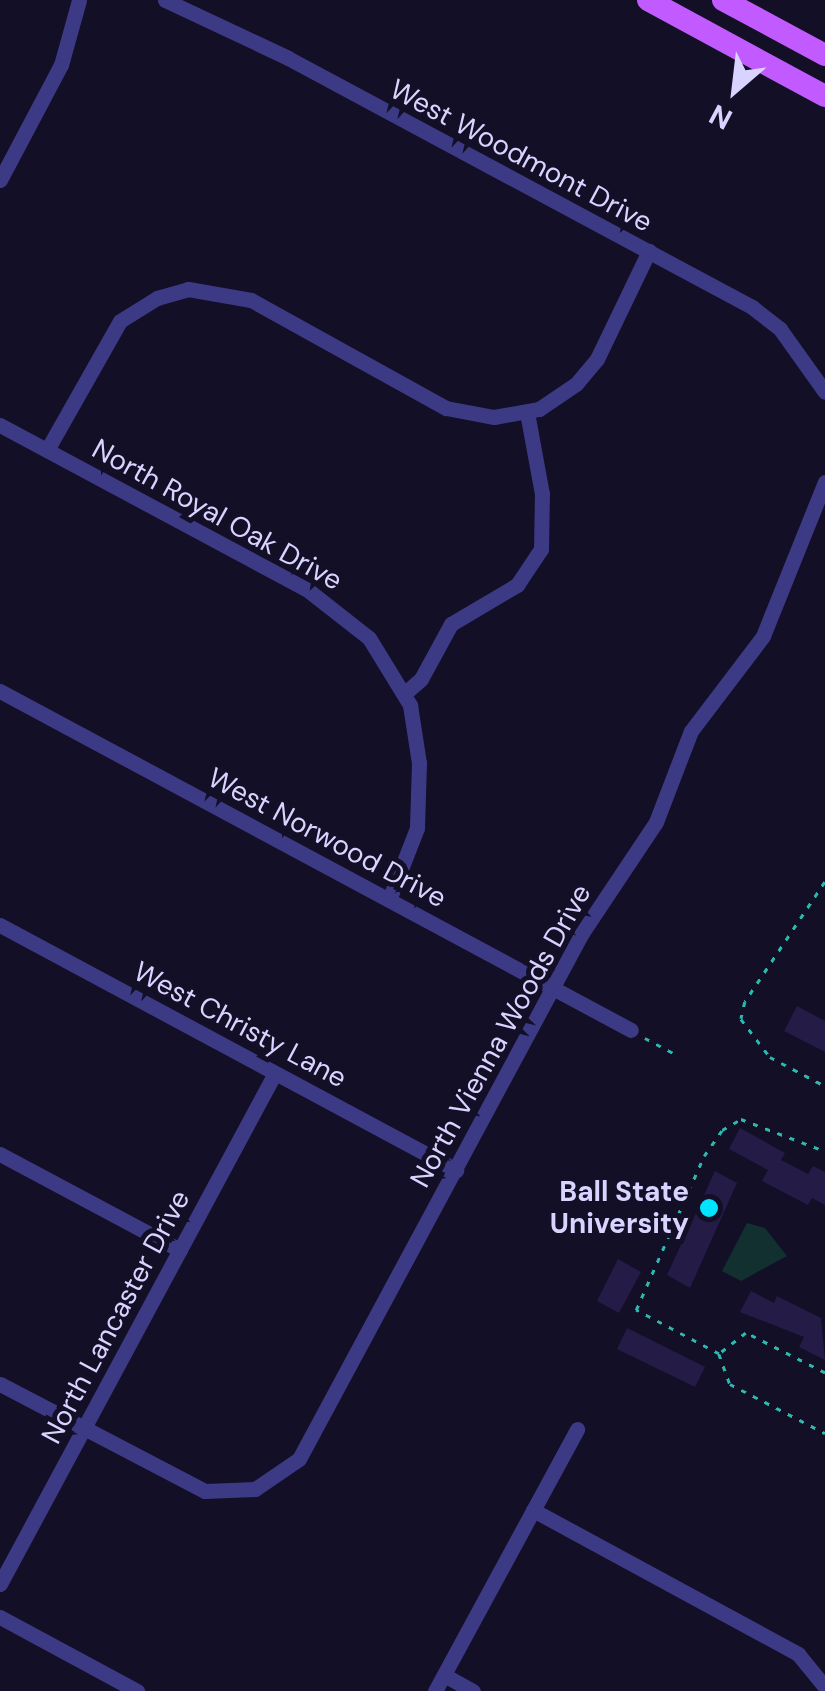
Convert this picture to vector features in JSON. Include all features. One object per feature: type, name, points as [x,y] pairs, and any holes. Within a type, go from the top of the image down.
[{"type":"main road","points":[[648,0],[822,88]]},
{"type":"main road","points":[[722,0],[825,56]]},
{"type":"street","points":[[0,180],[60,65],[79,0]]},
{"type":"street","name":"West Woodmont Drive","points":[[165,0],[648,251],[772,321],[825,392]]},
{"type":"street","points":[[47,450],[120,321],[156,298],[188,290],[252,300],[446,408],[494,417],[527,412],[550,404],[586,373],[648,251]]},
{"type":"street","points":[[404,692],[421,679],[451,624],[517,585],[541,548],[542,494],[527,412]]},
{"type":"street","name":"North Royal Oak Drive","points":[[0,424],[333,606],[369,638],[404,692],[421,796],[417,828],[390,900]]},
{"type":"street","name":"North Vienna Woods Drive","points":[[84,1429],[205,1491],[250,1490],[287,1471],[307,1446],[552,987],[656,822],[692,732],[763,636],[825,482]]},
{"type":"street","name":"West Norwood Drive","points":[[0,691],[631,1030]]},
{"type":"street","name":"West Christy Lane","points":[[0,925],[456,1170]]},
{"type":"street","name":"North Lancaster Drive","points":[[0,1584],[275,1072]]},
{"type":"street","points":[[0,1154],[180,1250]]},
{"type":"street","points":[[0,1384],[84,1429]]},
{"type":"street","points":[[435,1691],[578,1429]]},
{"type":"street","points":[[533,1510],[798,1654],[825,1686]]},
{"type":"street","points":[[0,1617],[137,1691]]},
{"type":"street","points":[[444,1675],[473,1691]]},
{"type":"path","points":[[825,882],[745,1002],[740,1019],[770,1057],[825,1086]]},
{"type":"path","points":[[631,1030],[672,1053]]},
{"type":"path","points":[[825,1151],[741,1119],[722,1130],[704,1156],[636,1310],[719,1354],[730,1384],[825,1433]]},
{"type":"path","points":[[719,1354],[746,1333],[825,1373]]},
{"type":"green space","points":[[747,1223],[765,1228],[787,1256],[741,1281],[722,1271]]},
{"type":"building","points":[[797,1006],[825,1021],[825,1052],[784,1031]]},
{"type":"building","points":[[740,1128],[785,1153],[781,1160],[808,1174],[813,1166],[825,1172],[825,1205],[812,1198],[808,1205],[762,1181],[768,1170],[729,1149]]},
{"type":"building","points":[[715,1171],[737,1183],[690,1288],[667,1275]]},
{"type":"building","points":[[618,1259],[641,1272],[619,1313],[597,1301]]},
{"type":"building","points":[[751,1291],[774,1303],[777,1296],[821,1318],[825,1360],[799,1347],[804,1337],[740,1312]]},
{"type":"building","points":[[627,1328],[705,1367],[695,1387],[617,1349]]},
{"type":"place","name":"Ball State University","points":[[709,1208]]}]
